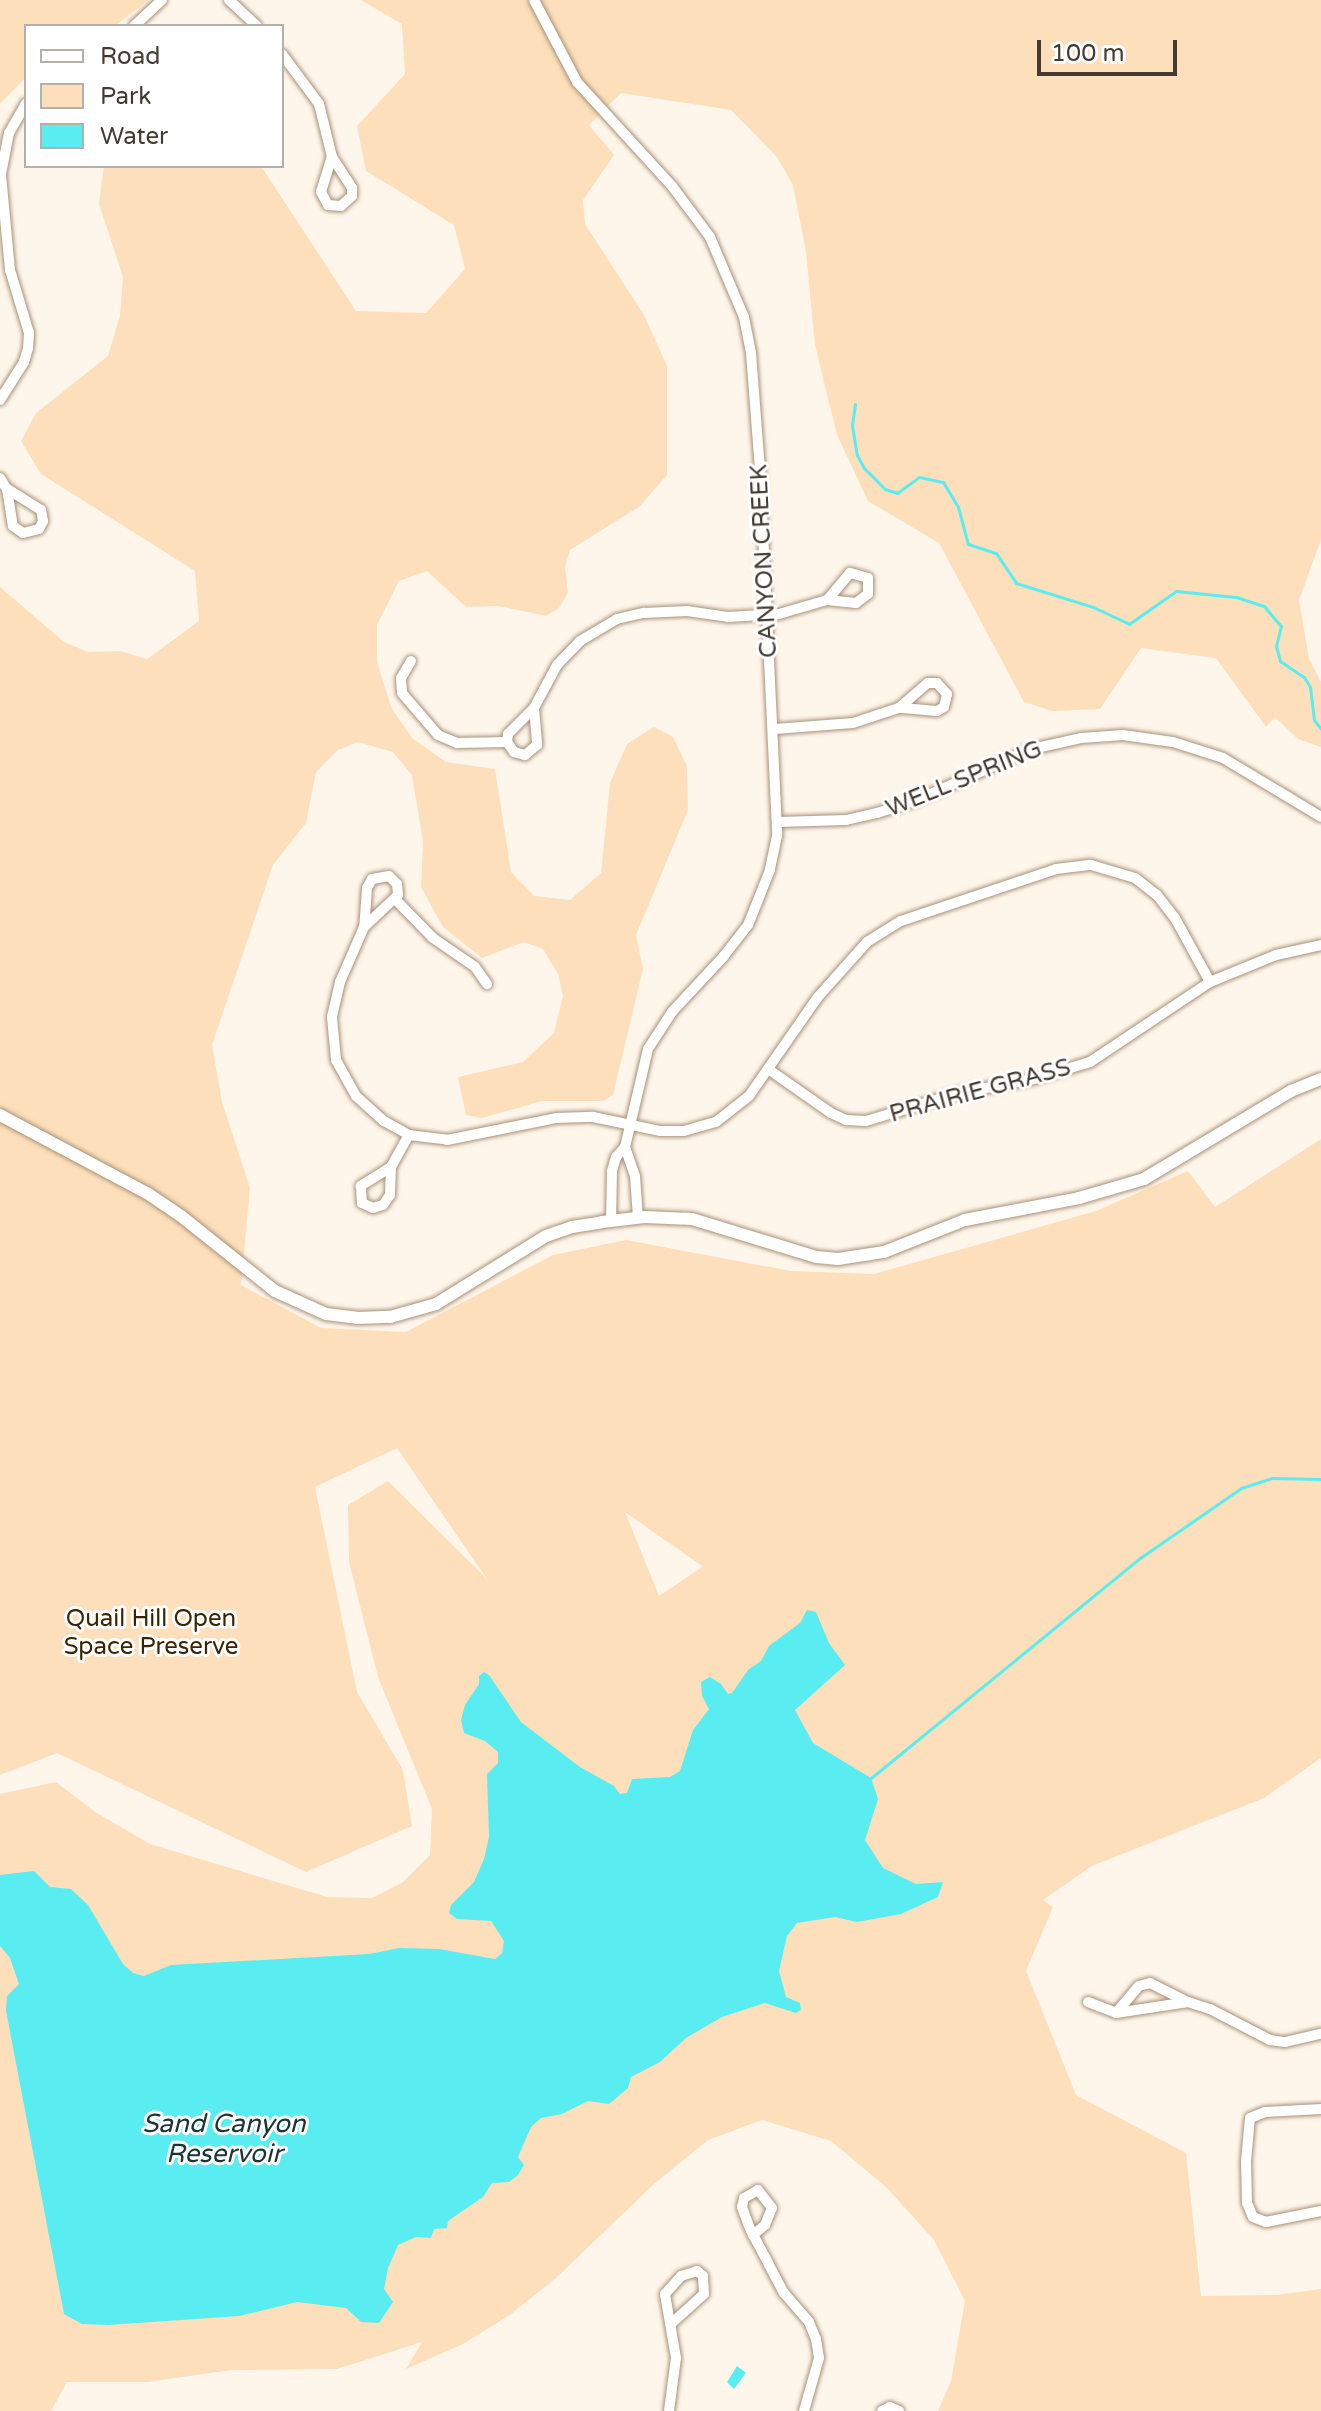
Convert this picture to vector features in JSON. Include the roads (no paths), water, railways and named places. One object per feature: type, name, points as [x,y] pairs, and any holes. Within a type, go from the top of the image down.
[{"type":"street","points":[[136,24],[162,0]]},
{"type":"street","points":[[229,0],[255,24]]},
{"type":"street","name":"CANYON CREEK","points":[[534,0],[577,82],[672,186],[710,237],[744,317],[751,353],[778,822],[770,870],[748,925],[655,1034],[642,1067],[625,1147],[634,1173],[638,1218]]},
{"type":"street","points":[[284,57],[319,104],[332,157]]},
{"type":"street","points":[[0,400],[24,362],[28,348],[29,333],[10,270],[1,174],[9,133],[24,107]]},
{"type":"street","points":[[0,478],[7,489],[13,526],[23,533],[39,529],[43,521],[41,510],[7,489]]},
{"type":"street","points":[[507,742],[508,734],[534,708],[557,665],[580,641],[617,619],[644,613],[687,611],[728,617],[766,615],[800,610],[827,600]]},
{"type":"street","points":[[411,661],[401,678],[402,693],[438,735],[457,743],[507,742],[519,754],[525,755],[537,745],[534,708]]},
{"type":"street","points":[[775,729],[853,723],[899,708]]},
{"type":"street","name":"WELL SPRING","points":[[778,822],[846,820],[877,813],[915,801],[1032,749],[1081,738],[1123,735],[1173,742],[1223,758],[1321,817]]},
{"type":"street","points":[[364,927],[396,900],[398,889],[393,880],[383,876],[372,879],[367,888],[364,927],[335,1000],[332,1038],[336,1060],[344,1079],[369,1110],[409,1135],[465,1138],[556,1118],[593,1117],[660,1131],[700,1128],[735,1110],[841,968],[867,942],[901,921],[1056,869],[1091,865],[1135,878],[1157,895],[1175,918],[1210,982]]},
{"type":"street","points":[[396,900],[433,938],[475,967],[487,984]]},
{"type":"street","name":"PRAIRIE GRASS","points":[[768,1069],[831,1113],[846,1120],[866,1121],[959,1093],[1034,1079],[1090,1062],[1210,982],[1276,955],[1321,945]]},
{"type":"street","points":[[0,1115],[147,1193],[193,1225],[275,1291],[326,1314],[357,1318],[414,1311],[436,1304],[546,1236],[572,1227],[611,1221],[692,1219],[816,1257],[873,1255],[932,1236],[965,1220],[1079,1198],[1144,1179],[1291,1091],[1321,1079]]},
{"type":"street","points":[[391,1167],[409,1135]]},
{"type":"street","name":"CANYON CREEK","points":[[611,1221],[612,1173],[616,1157],[625,1147]]},
{"type":"street","points":[[612,1173],[634,1173]]},
{"type":"street","points":[[1116,2013],[1139,1986],[1150,1983],[1270,2040],[1285,2042],[1321,2034]]},
{"type":"street","points":[[1088,2002],[1116,2013],[1188,2002]]},
{"type":"street","points":[[1321,2109],[1265,2112],[1250,2118],[1246,2161],[1247,2203],[1253,2217],[1266,2222],[1321,2211]]},
{"type":"street","points":[[753,2235],[784,2293],[809,2322],[816,2339],[819,2358],[804,2411]]},
{"type":"street","points":[[669,2411],[676,2358],[665,2294],[681,2276],[697,2271],[703,2276],[704,2294],[672,2323]]},
{"type":"street","points":[[882,2411],[890,2407],[899,2411]]},
{"type":"water","name":"Sand Canyon Reservoir","points":[[807,1610],[816,1612],[829,1643],[845,1665],[795,1710],[813,1743],[871,1778],[878,1799],[865,1840],[883,1868],[916,1884],[943,1882],[938,1897],[901,1914],[857,1922],[835,1917],[797,1923],[787,1936],[779,1971],[786,1997],[800,2003],[801,2010],[796,2013],[765,2003],[722,2017],[686,2038],[660,2062],[631,2077],[628,2088],[609,2104],[588,2101],[562,2114],[541,2118],[531,2127],[518,2157],[524,2165],[518,2175],[509,2182],[492,2183],[483,2197],[448,2221],[447,2228],[434,2229],[431,2238],[416,2237],[398,2245],[388,2268],[384,2289],[393,2302],[379,2323],[361,2322],[346,2308],[297,2302],[239,2316],[108,2325],[82,2324],[64,2314],[6,2011],[7,1996],[19,1984],[10,1958],[0,1946],[0,1875],[34,1871],[50,1887],[71,1889],[88,1905],[123,1964],[133,1973],[144,1976],[171,1965],[369,1954],[399,1948],[439,1949],[495,1959],[502,1953],[504,1941],[491,1921],[457,1919],[449,1913],[451,1905],[474,1882],[489,1837],[487,1774],[498,1763],[498,1752],[485,1741],[464,1733],[461,1720],[465,1705],[479,1684],[479,1676],[484,1672],[489,1675],[521,1722],[580,1767],[614,1786],[620,1794],[627,1793],[632,1779],[670,1777],[680,1771],[693,1730],[709,1709],[702,1696],[701,1682],[710,1677],[721,1684],[728,1694],[732,1693],[748,1670],[761,1661],[769,1646],[800,1623]]},
{"type":"water","points":[[737,2366],[746,2373],[734,2389],[727,2382]]},
{"type":"waterway","points":[[855,404],[852,425],[857,455],[864,468],[885,489],[897,493],[919,477],[943,482],[958,507],[968,544],[996,553],[1016,583],[1093,607],[1129,624],[1176,591],[1236,597],[1264,606],[1281,626],[1276,646],[1280,661],[1304,677],[1310,687],[1314,720],[1321,729]]},
{"type":"waterway","points":[[871,1778],[1140,1558],[1241,1488],[1272,1478],[1321,1479]]},
{"type":"park label","name":"Quail Hill Open Space Preserve","points":[[151,1633]]}]
